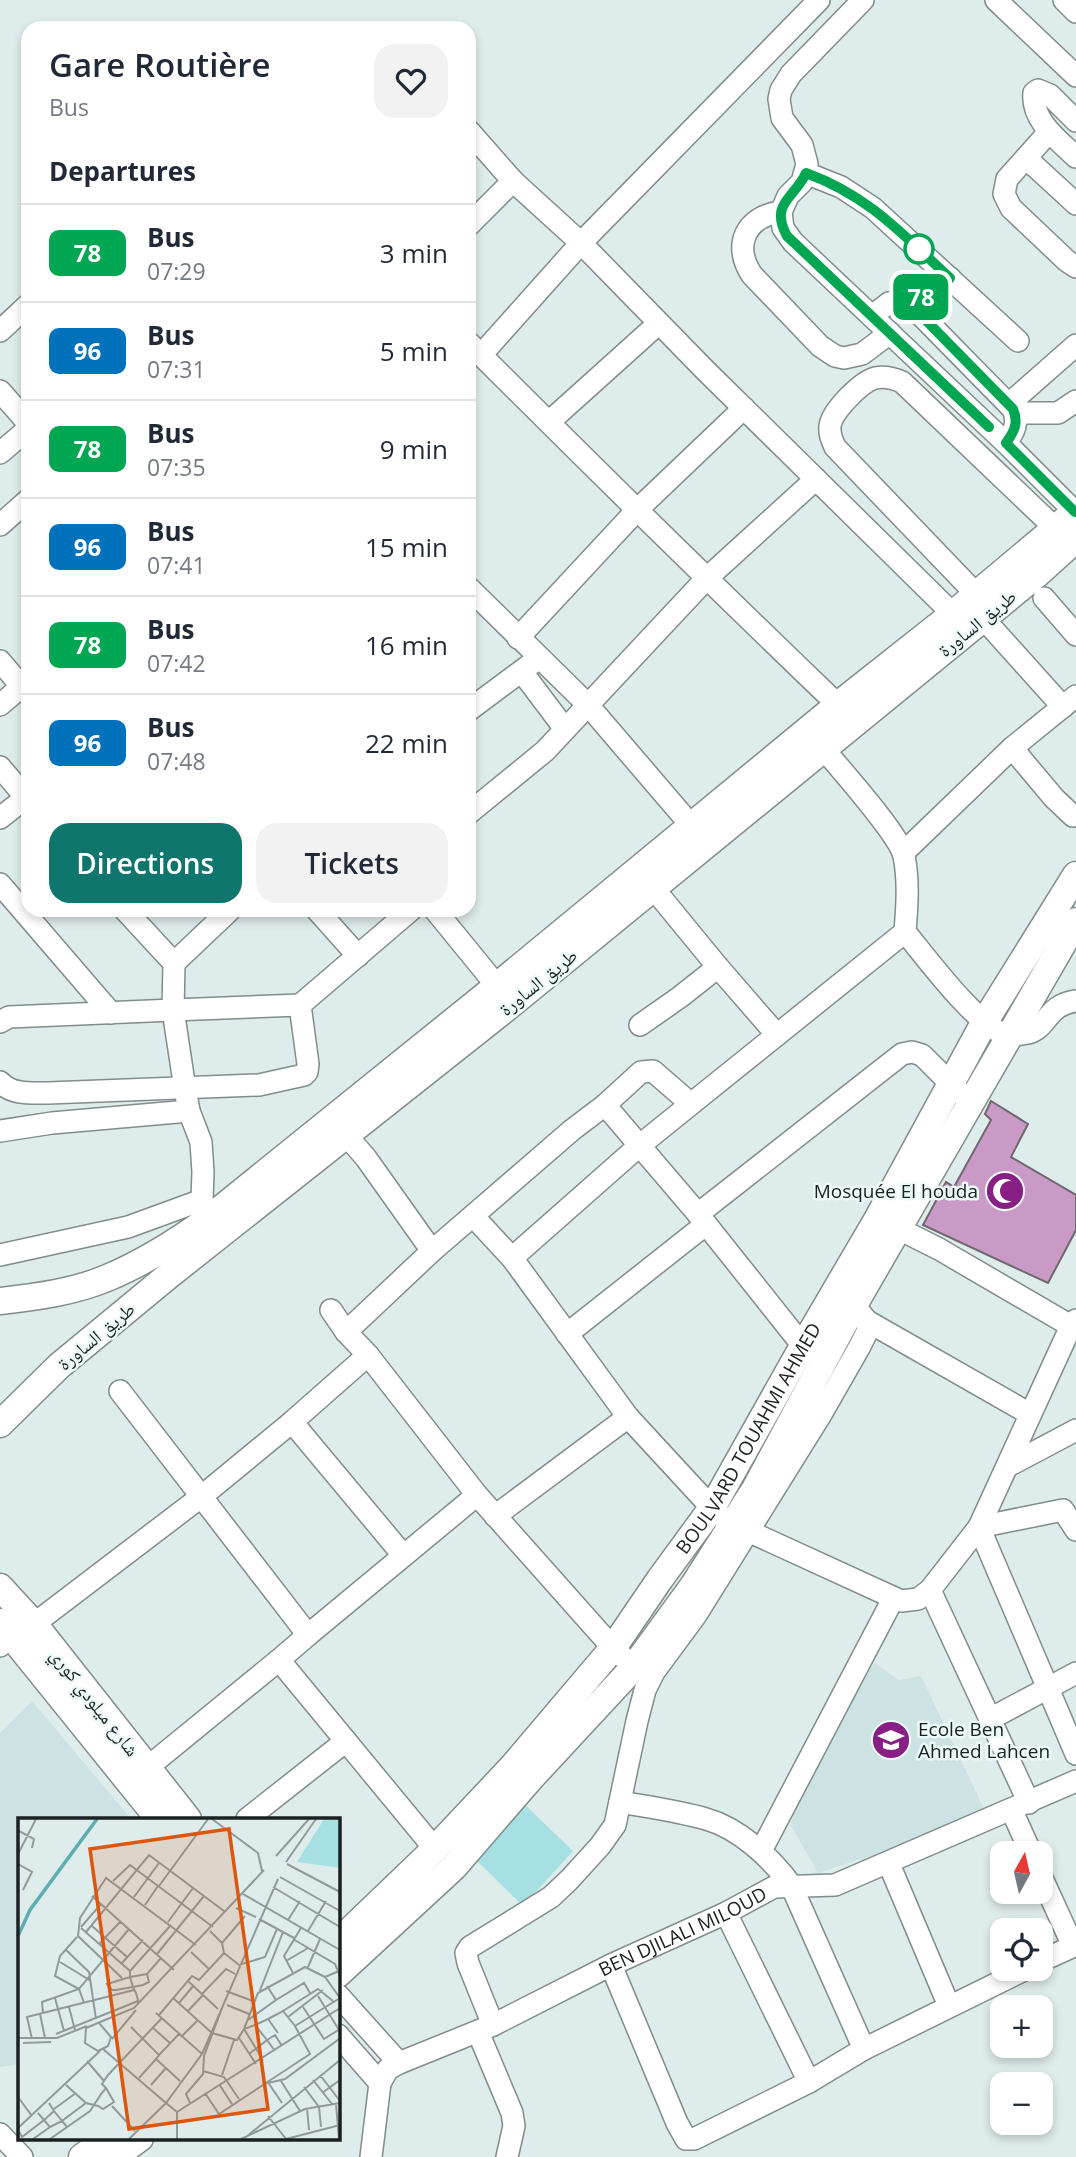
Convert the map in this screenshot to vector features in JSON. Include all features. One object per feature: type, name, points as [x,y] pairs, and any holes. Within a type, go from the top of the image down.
[{"type":"main road","name":"طريق الساورة","points":[[0,1424],[60,1366],[346,1135],[503,996],[846,714],[979,606],[1033,577],[1071,523]]},
{"type":"main road","name":"طريق الساورة","points":[[0,1301],[45,1295],[106,1279],[169,1248],[205,1210],[654,888],[699,835],[823,748],[846,714],[953,614],[979,606]]},
{"type":"main road","name":"BOULVARD TOUAHMI AHMED","points":[[340,1940],[435,1849],[513,1766],[614,1648],[660,1579],[731,1522],[803,1346],[888,1223],[960,1093],[985,1021],[1076,875]]},
{"type":"main road","name":"BOULVARD TOUAHMI AHMED","points":[[960,1093],[1008,1035],[1076,920]]},
{"type":"main road","name":"BOULVARD TOUAHMI AHMED","points":[[340,1972],[454,1867],[540,1768],[634,1667],[693,1586],[731,1522],[755,1489],[860,1313],[888,1223]]},
{"type":"main road","name":"شارع ميلودي كوري","points":[[0,1587],[11,1632],[137,1775],[187,1818]]},
{"type":"main road","name":"شارع ميلودي كوري","points":[[137,1775],[158,1818]]},
{"type":"main road","points":[[102,2151],[133,2140]]},
{"type":"street","points":[[476,351],[819,0]]},
{"type":"street","points":[[863,0],[791,74],[781,90],[779,99],[782,118],[806,154],[806,173],[802,182],[788,196],[781,212],[783,228],[787,236],[1006,443],[1071,523]]},
{"type":"street","points":[[996,0],[1076,76]]},
{"type":"street","points":[[1064,0],[1076,12]]},
{"type":"street","points":[[1076,121],[1049,95],[1038,90],[1034,93],[1033,98],[1041,121],[1076,157]]},
{"type":"street","points":[[1049,132],[1007,179],[1004,194],[1007,202],[1076,267]]},
{"type":"street","points":[[476,139],[513,181],[580,243],[953,614]]},
{"type":"street","points":[[1026,158],[1076,204]]},
{"type":"street","points":[[806,173],[841,187],[873,208],[1018,341]]},
{"type":"street","points":[[476,218],[513,181]]},
{"type":"street","points":[[781,212],[765,216],[746,232],[743,254],[752,275],[820,346],[835,356],[853,357],[862,354],[890,333]]},
{"type":"street","points":[[872,316],[889,303],[929,295],[950,278]]},
{"type":"street","points":[[906,300],[1018,407],[1058,413],[1076,401]]},
{"type":"street","points":[[0,331],[21,312]]},
{"type":"street","points":[[548,422],[659,323]]},
{"type":"street","points":[[924,365],[947,341]]},
{"type":"street","points":[[1006,443],[1015,430],[1018,407],[1076,345]]},
{"type":"street","points":[[476,355],[673,543],[706,579],[846,714]]},
{"type":"street","points":[[903,853],[1012,748],[1070,702],[835,447],[830,437],[833,416],[860,387],[876,378],[894,379],[1071,523]]},
{"type":"street","points":[[0,391],[21,415]]},
{"type":"street","points":[[519,638],[637,510],[744,408]]},
{"type":"street","points":[[0,453],[21,435]]},
{"type":"street","points":[[476,807],[545,751],[706,579],[816,479]]},
{"type":"street","points":[[0,525],[21,506]]},
{"type":"street","points":[[1033,577],[1076,635]]},
{"type":"street","points":[[476,595],[588,705],[699,835]]},
{"type":"street","points":[[476,705],[539,658]]},
{"type":"street","points":[[0,661],[21,682]]},
{"type":"street","points":[[522,672],[565,729]]},
{"type":"street","points":[[0,705],[21,690]]},
{"type":"street","points":[[823,748],[903,853],[907,882],[905,932],[960,998],[985,1021],[1008,1035],[1037,1029],[1056,1007],[1076,1001]]},
{"type":"street","points":[[1012,748],[1054,798],[1073,816]]},
{"type":"street","points":[[0,767],[21,791]]},
{"type":"street","points":[[0,818],[21,802]]},
{"type":"street","points":[[0,884],[21,908]]},
{"type":"street","points":[[654,888],[778,1035]]},
{"type":"street","points":[[28,917],[111,1013]]},
{"type":"street","points":[[0,1255],[205,1210],[203,1155],[185,1089],[173,1010],[174,963],[131,917]]},
{"type":"street","points":[[174,963],[223,917]]},
{"type":"street","points":[[323,917],[358,956]]},
{"type":"street","points":[[0,1021],[9,1017],[300,1005],[403,917]]},
{"type":"street","points":[[441,917],[503,996]]},
{"type":"street","points":[[512,1258],[639,1146],[905,932]]},
{"type":"street","points":[[640,1024],[718,967]]},
{"type":"street","points":[[0,1082],[6,1088],[20,1092],[39,1093],[259,1085],[304,1075],[308,1064],[300,1005]]},
{"type":"street","points":[[567,1334],[902,1054],[912,1052],[922,1055],[960,1093]]},
{"type":"street","points":[[346,1332],[432,1251],[641,1072],[657,1074],[691,1104]]},
{"type":"street","points":[[605,1105],[803,1346]]},
{"type":"street","points":[[0,1131],[52,1123],[190,1111]]},
{"type":"street","points":[[346,1135],[366,1158],[432,1251]]},
{"type":"street","points":[[472,1216],[512,1258],[628,1417],[731,1522],[893,1599],[910,1601],[930,1590],[979,1527],[1074,1323],[888,1223]]},
{"type":"street","points":[[331,1310],[477,1495],[634,1667]]},
{"type":"street","points":[[860,1313],[1030,1414]]},
{"type":"street","points":[[11,1632],[202,1496],[368,1355]]},
{"type":"street","points":[[120,1391],[308,1635]]},
{"type":"street","points":[[495,1516],[628,1417]]},
{"type":"street","points":[[292,1422],[403,1555]]},
{"type":"street","points":[[1008,1466],[1076,1430]]},
{"type":"street","points":[[137,1775],[477,1495]]},
{"type":"street","points":[[979,1527],[1070,1507],[1076,1530]]},
{"type":"street","points":[[506,2157],[514,2126],[512,2113],[486,2029],[467,1953],[470,1947],[551,1897],[600,1846],[615,1825],[645,1690],[654,1672],[696,1615],[731,1522]]},
{"type":"street","points":[[979,1527],[1076,1754]]},
{"type":"street","points":[[930,1590],[990,1719],[1020,1807],[1028,1841]]},
{"type":"street","points":[[761,1851],[893,1599]]},
{"type":"street","points":[[279,1660],[435,1849]]},
{"type":"street","points":[[990,1719],[1076,1673]]},
{"type":"street","points":[[248,1818],[346,1741]]},
{"type":"street","name":"BEN DJILALI MILOUD","points":[[380,2082],[388,2069],[399,2063],[486,2029],[611,1965],[726,1913],[774,1888],[791,1885],[835,1885],[1076,1782]]},
{"type":"street","points":[[620,1802],[708,1819],[732,1831],[776,1865],[791,1885],[864,2049]]},
{"type":"street","points":[[889,1864],[949,2006]]},
{"type":"street","points":[[1053,1955],[1074,1945],[1054,1903]]},
{"type":"street","points":[[726,1913],[809,2082]]},
{"type":"street","points":[[611,1965],[686,2139],[694,2139],[809,2082],[864,2049],[1001,1981]]},
{"type":"street","points":[[340,1996],[399,2063]]},
{"type":"street","points":[[340,2037],[380,2082],[371,2157]]},
{"type":"street","points":[[0,2134],[22,2157]]},
{"type":"shaded area","name":"Ecole Ben Ahmed Lahcen","points":[[874,1663],[899,1680],[921,1676],[986,1813],[867,1868],[860,1859],[818,1873],[791,1825],[796,1801]]},
{"type":"shaded area","points":[[32,1701],[130,1818],[18,1818],[18,2064],[0,2067],[0,1733]]},
{"type":"shaded area","points":[[524,1804],[573,1851],[523,1906],[476,1860]]},
{"type":"building","name":"Mosquée El houda","points":[[991,1101],[1028,1124],[1011,1157],[1076,1195],[1076,1230],[1048,1283],[923,1225],[946,1182],[954,1187],[991,1120],[985,1114]]},
{"type":"bus line","name":"78","points":[[989,427],[787,236],[781,212],[788,196],[802,182],[806,173],[858,197],[950,278],[929,295],[906,300],[1013,409],[1016,416],[1015,430],[1006,443],[1075,512]]},
{"type":"place","name":"Mosquée El houda","points":[[1005,1191]]},
{"type":"place","name":"Ecole Ben Ahmed Lahcen","points":[[891,1740]]}]
